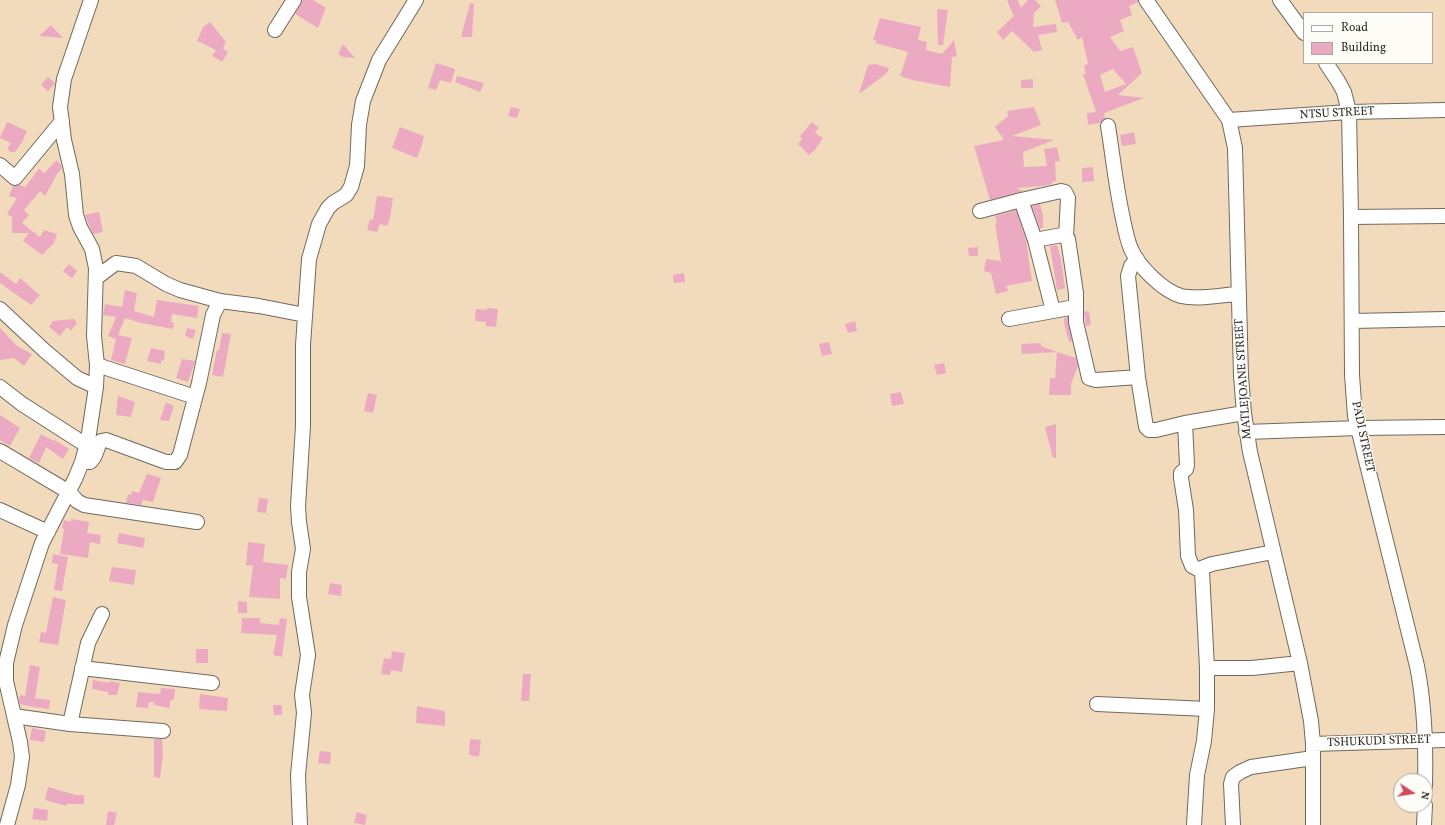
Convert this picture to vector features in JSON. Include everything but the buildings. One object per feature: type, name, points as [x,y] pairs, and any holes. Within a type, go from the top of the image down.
[{"type":"street","points":[[7,825],[18,785],[22,757],[6,681],[3,659],[40,549],[69,492],[82,462],[96,387],[97,365],[94,336],[96,278],[95,259],[76,215],[72,174],[64,140],[60,107],[64,79],[91,0]]},
{"type":"street","points":[[275,30],[294,0]]},
{"type":"street","points":[[300,825],[298,775],[304,713],[302,695],[308,655],[298,584],[303,549],[298,506],[303,426],[303,345],[309,259],[319,224],[328,208],[346,195],[351,187],[357,166],[359,125],[363,101],[379,60],[416,0]]},
{"type":"street","name":"MATLEJOANE STREET","points":[[1146,0],[1229,120],[1235,148],[1238,294],[1246,432],[1251,460],[1300,663],[1309,708],[1314,758],[1313,825]]},
{"type":"street","points":[[1280,0],[1303,32]]},
{"type":"street","name":"PADI STREET","points":[[1327,64],[1344,92],[1349,112],[1353,397],[1358,428],[1417,666],[1422,692],[1426,740],[1425,773]]},
{"type":"street","name":"NTSU STREET","points":[[1229,120],[1349,112],[1445,110]]},
{"type":"street","points":[[0,165],[15,178],[62,121]]},
{"type":"street","points":[[1108,126],[1122,211],[1131,249],[1137,259],[1163,287],[1172,293],[1192,297],[1238,294]]},
{"type":"street","points":[[980,211],[1061,191],[1066,193],[1068,198],[1066,237],[1069,243],[1076,293],[1076,322],[1089,378],[1096,380],[1138,377]]},
{"type":"street","points":[[1021,200],[1035,240],[1053,311]]},
{"type":"street","points":[[1351,218],[1445,216]]},
{"type":"street","points":[[1035,240],[1062,236],[1066,237]]},
{"type":"street","points":[[1137,259],[1131,266],[1128,276],[1138,377],[1146,427],[1149,430],[1156,430],[1185,423],[1244,413]]},
{"type":"street","points":[[96,278],[116,263],[136,266],[166,284],[180,290],[220,301],[259,306],[305,315]]},
{"type":"street","points":[[82,462],[90,462],[94,459],[98,444],[101,441],[106,440],[166,462],[175,462],[180,455],[195,397],[213,315],[220,301]]},
{"type":"street","points":[[1009,319],[1075,307]]},
{"type":"street","points":[[0,309],[44,351],[77,378],[96,387]]},
{"type":"street","points":[[1353,321],[1445,319]]},
{"type":"street","points":[[97,365],[195,397]]},
{"type":"street","points":[[0,387],[22,404],[86,445]]},
{"type":"street","points":[[1185,423],[1187,465],[1181,473],[1180,478],[1186,510],[1188,556],[1192,566],[1202,571]]},
{"type":"street","points":[[1246,432],[1445,427]]},
{"type":"street","points":[[0,451],[69,492],[76,501],[84,505],[197,522]]},
{"type":"street","points":[[0,510],[48,532]]},
{"type":"street","points":[[1194,825],[1197,775],[1204,741],[1207,709],[1208,668],[1202,571],[1204,567],[1212,564],[1273,552]]},
{"type":"street","points":[[70,724],[88,643],[93,629],[102,614]]},
{"type":"street","points":[[1208,668],[1252,668],[1300,663]]},
{"type":"street","points":[[82,668],[212,683]]},
{"type":"street","points":[[1097,704],[1207,709]]},
{"type":"street","points":[[14,716],[70,724],[163,731]]},
{"type":"street","name":"TSHUKUDI STREET","points":[[1313,744],[1445,740]]},
{"type":"street","points":[[1233,825],[1231,784],[1233,777],[1251,767],[1314,758]]},
{"type":"street","points":[[1424,825],[1425,813]]}]
